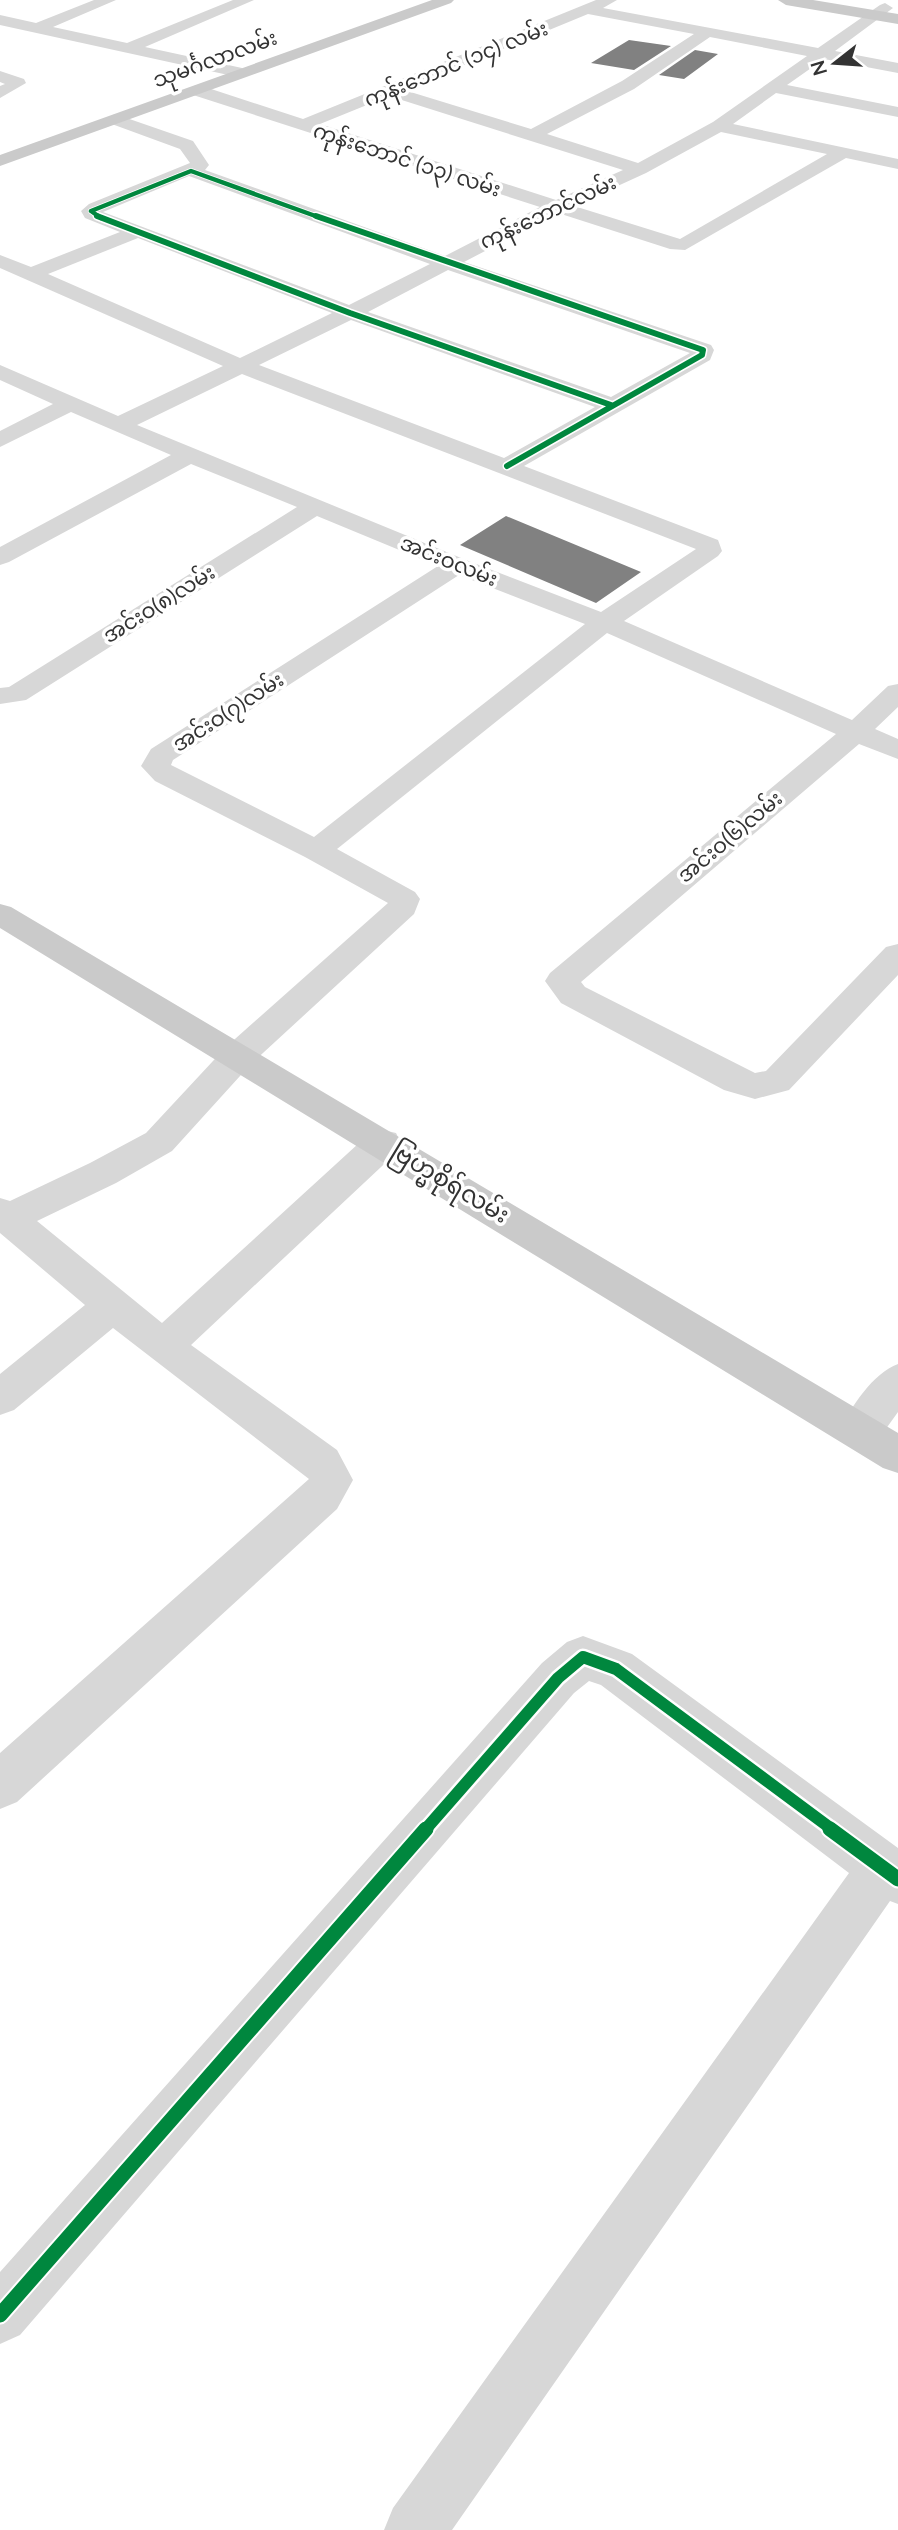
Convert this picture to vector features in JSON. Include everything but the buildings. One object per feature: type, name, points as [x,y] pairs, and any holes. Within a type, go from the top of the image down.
[{"type":"main road","name":"သုမင်္ဂလာလမ်း","points":[[0,161],[446,0]]},
{"type":"main road","points":[[786,0],[880,9]]},
{"type":"main road","points":[[838,0],[880,9]]},
{"type":"main road","name":"ဗြဟ္မစိုရ်လမ်း","points":[[0,914],[898,1455]]},
{"type":"street","points":[[37,28],[108,0]]},
{"type":"street","points":[[129,48],[246,0]]},
{"type":"street","name":"ကုန်းဘောင် (၁၄) လမ်း","points":[[301,126],[609,0]]},
{"type":"street","name":"ကုန်းဘောင်လမ်း","points":[[118,425],[350,313],[444,262],[555,207],[640,169],[719,126],[823,54],[880,9]]},
{"type":"street","points":[[589,10],[898,68]]},
{"type":"street","points":[[0,20],[242,73]]},
{"type":"street","points":[[531,136],[628,85],[708,32]]},
{"type":"street","points":[[0,76],[18,83],[0,93]]},
{"type":"street","points":[[775,88],[898,112]]},
{"type":"street","name":"ကုန်းဘောင် (၁၃) လမ်း","points":[[196,90],[667,243],[685,244],[844,152]]},
{"type":"street","points":[[390,91],[640,169]]},
{"type":"street","points":[[115,119],[187,145],[200,165],[91,211],[92,214],[350,313],[611,405]]},
{"type":"street","points":[[719,126],[898,163]]},
{"type":"street","points":[[191,171],[444,262],[703,350],[702,355],[508,466]]},
{"type":"street","points":[[31,274],[139,231]]},
{"type":"street","points":[[0,261],[239,365],[709,545],[709,551],[604,622],[316,850]]},
{"type":"street","name":"အင်းဝလမ်း","points":[[0,372],[118,425],[316,506],[464,555],[486,576],[604,622],[898,750]]},
{"type":"street","points":[[0,440],[70,404]]},
{"type":"street","points":[[0,557],[191,454]]},
{"type":"street","name":"အင်းဝ(၈)လမ်း","points":[[0,696],[16,694],[316,506]]},
{"type":"street","points":[[464,555],[509,561],[574,588],[576,592],[558,604]]},
{"type":"street","name":"အင်းဝ(၇)လမ်း","points":[[238,1056],[403,907],[404,898],[316,850],[165,775],[156,765],[161,755],[464,555]]},
{"type":"street","points":[[486,576],[509,561]]},
{"type":"street","name":"အင်းဝ(၆)လမ်း","points":[[898,692],[856,731],[562,981],[573,995],[736,1081],[755,1086],[777,1081],[898,955]]},
{"type":"street","points":[[0,1785],[322,1496],[332,1480],[322,1462],[163,1348],[4,1215],[103,1173],[159,1142],[238,1056]]},
{"type":"street","points":[[163,1348],[383,1143]]},
{"type":"street","points":[[0,1398],[112,1306]]},
{"type":"street","points":[[860,1432],[898,1381]]},
{"type":"street","points":[[0,2315],[558,1678],[583,1657],[617,1669],[890,1873],[415,2530]]},
{"type":"cycle path","points":[[507,466],[702,355],[703,350],[444,262],[191,171],[91,211],[92,214],[350,313],[611,405]]},
{"type":"cycle path","points":[[0,2315],[558,1678],[583,1657],[616,1669],[898,1879]]}]
